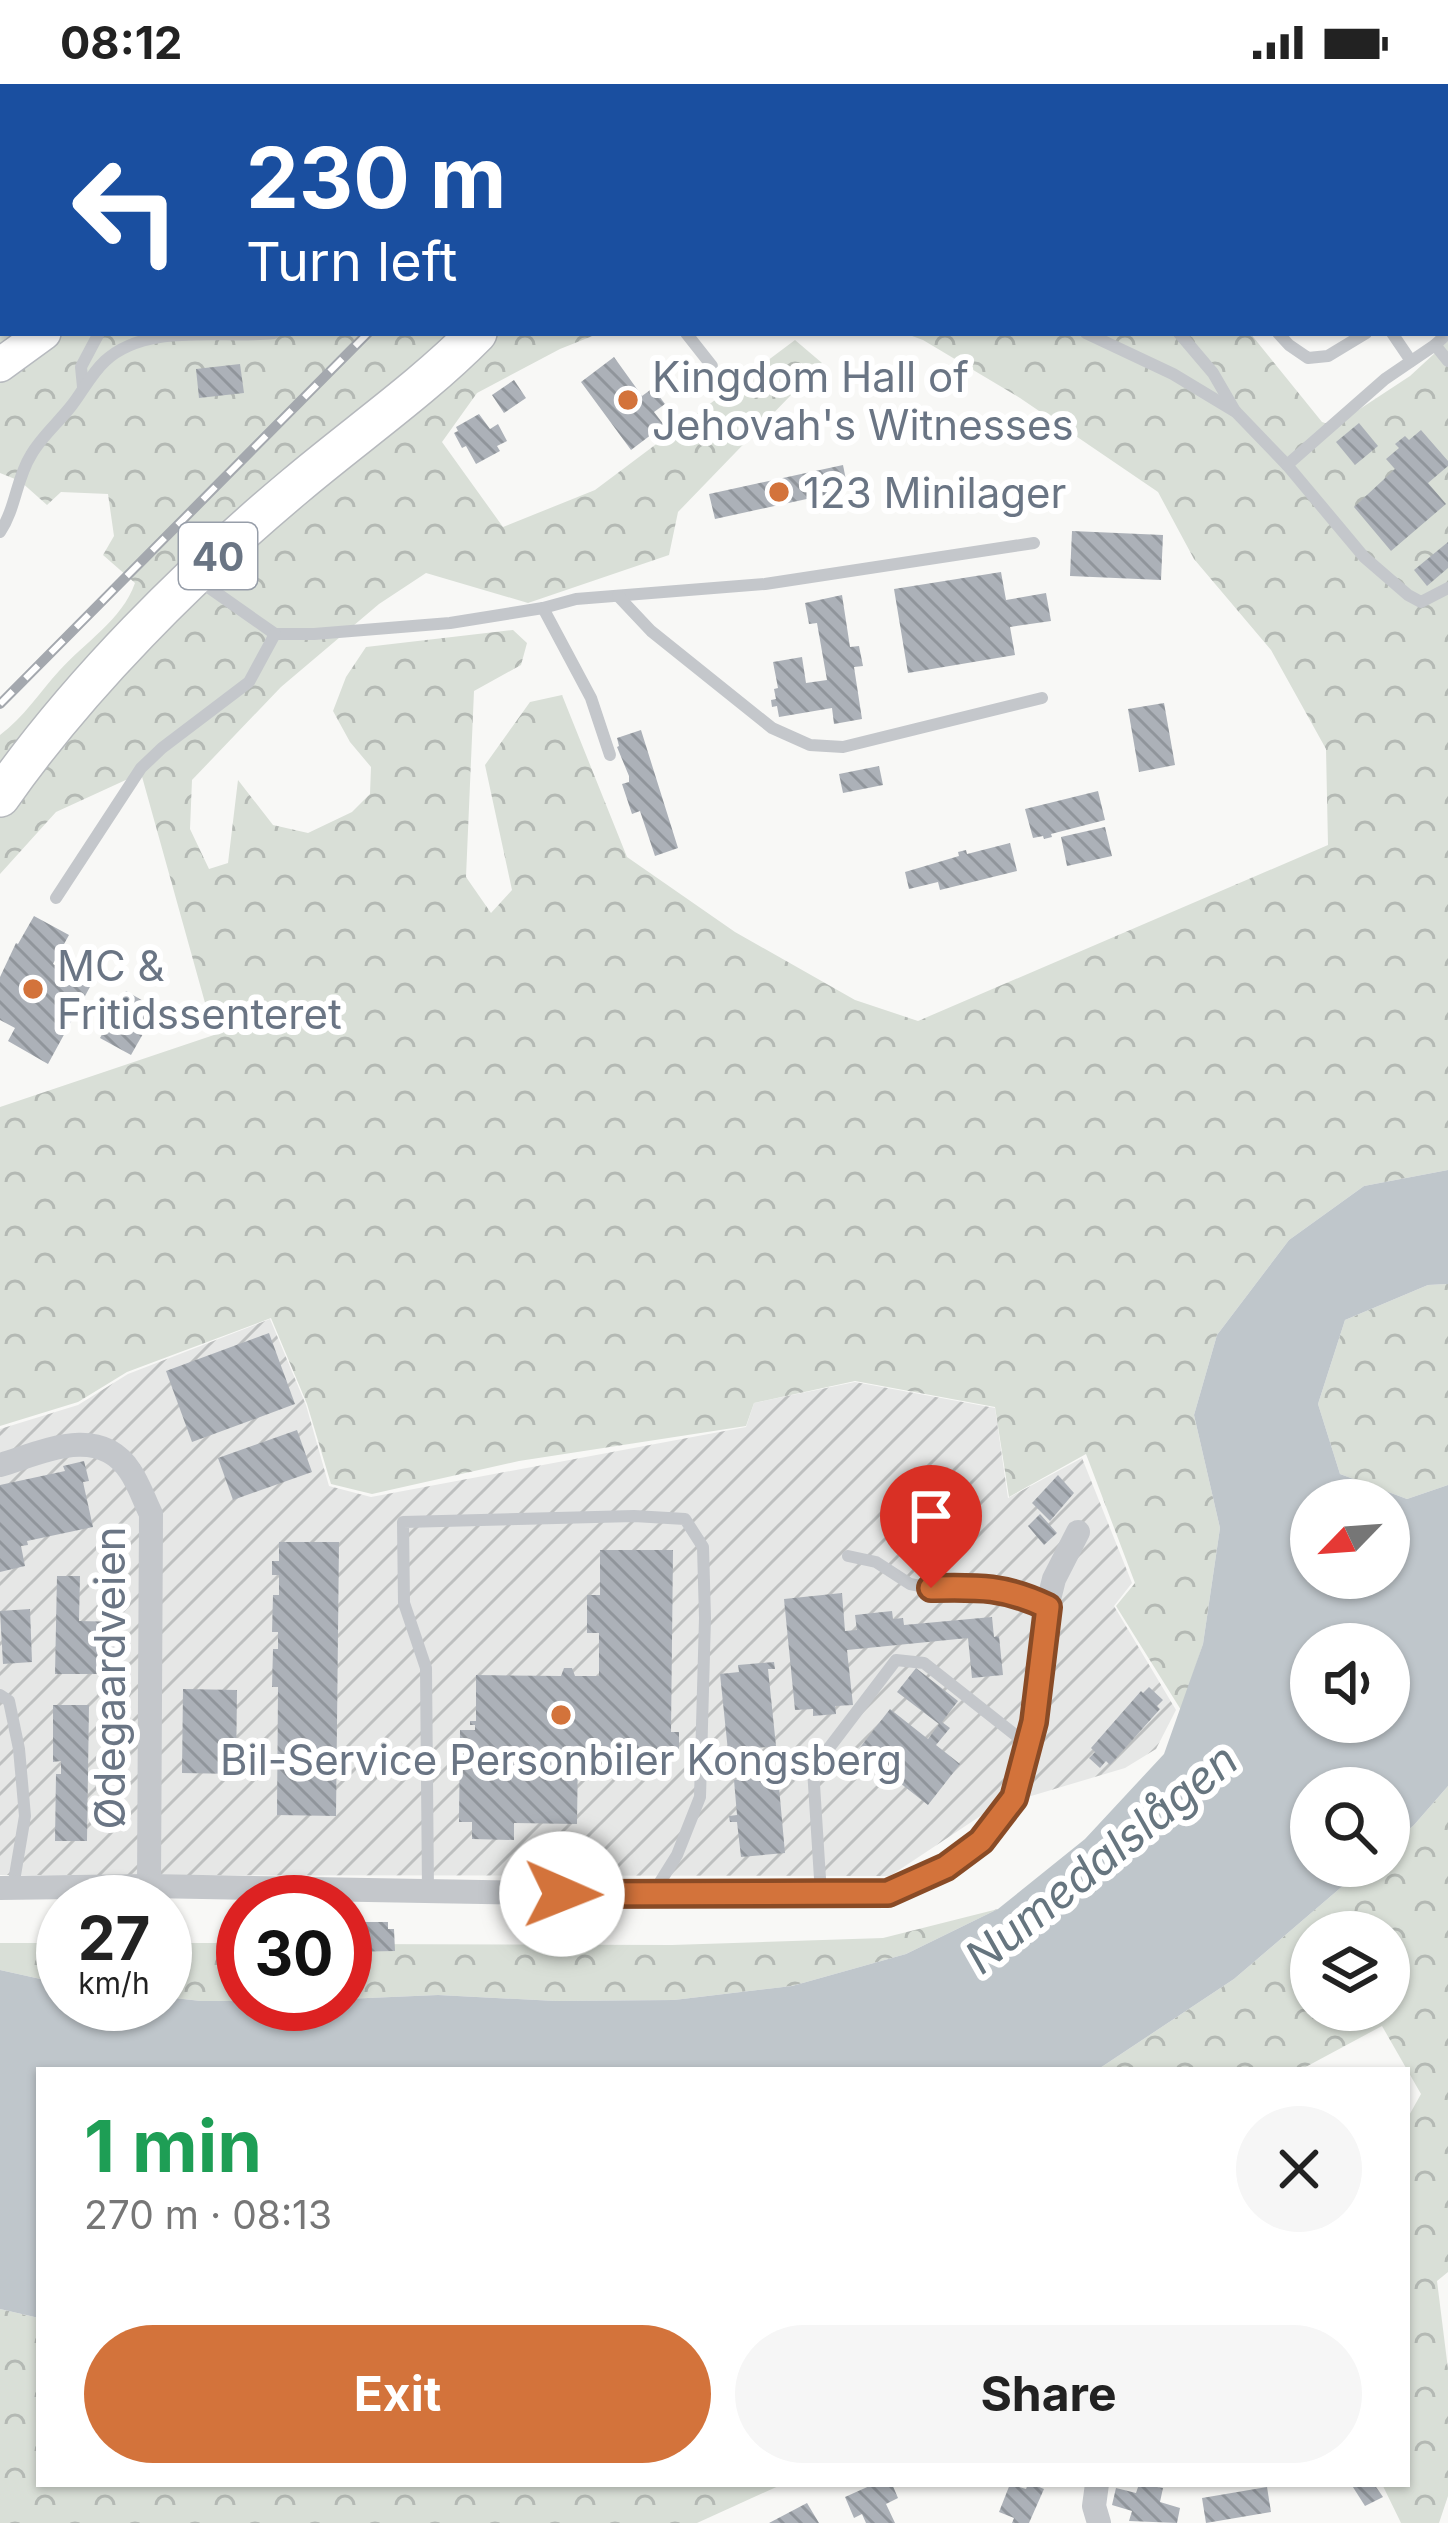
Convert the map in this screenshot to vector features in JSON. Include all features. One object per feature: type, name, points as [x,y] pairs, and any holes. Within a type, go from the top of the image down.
[{"type":"main road","name":"40","points":[[0,797],[82,692],[196,577],[290,490],[475,337]]},
{"type":"street","points":[[0,365],[40,336]]},
{"type":"street","name":"Ødegaardveien","points":[[0,1465],[75,1442],[111,1451],[129,1469],[151,1514],[149,1875]]},
{"type":"street","points":[[192,1887],[652,1895],[888,1893],[946,1867],[981,1841],[1014,1798],[1029,1746],[1054,1580],[1078,1532]]},
{"type":"street","points":[[1097,2487],[1094,2506],[1099,2523]]},
{"type":"lane","points":[[83,387],[81,367],[97,336]]},
{"type":"lane","points":[[0,532],[33,450],[96,370],[114,353],[152,337],[182,336]]},
{"type":"lane","points":[[688,336],[712,366]]},
{"type":"lane","points":[[1092,336],[1173,374],[1236,412]]},
{"type":"lane","points":[[1182,336],[1213,373],[1236,412],[1364,557],[1421,602],[1448,588]]},
{"type":"lane","points":[[1281,336],[1308,358],[1328,356],[1361,336]]},
{"type":"lane","points":[[1394,336],[1411,361]]},
{"type":"lane","points":[[1287,465],[1385,380],[1445,336]]},
{"type":"lane","points":[[1435,345],[1448,362]]},
{"type":"lane","points":[[196,577],[275,634],[450,623],[576,599],[765,584],[1034,543]]},
{"type":"lane","points":[[618,596],[651,631],[772,728],[810,745],[843,747],[1042,698]]},
{"type":"lane","points":[[543,608],[591,698],[610,755]]},
{"type":"lane","points":[[56,898],[141,768],[249,682],[275,634]]},
{"type":"lane","points":[[428,1891],[426,1668],[404,1603],[403,1522],[634,1516],[686,1519],[703,1547],[700,1797],[677,1855],[652,1895]]},
{"type":"lane","points":[[848,1556],[876,1562],[910,1584],[986,1587],[1020,1593],[1048,1607]]},
{"type":"lane","points":[[821,1895],[813,1769],[896,1660],[924,1664],[1029,1746]]},
{"type":"lane","points":[[0,1694],[9,1701],[19,1749],[25,1816],[7,1888]]},
{"type":"shaded area","points":[[270,1319],[306,1405],[329,1486],[371,1497],[746,1427],[754,1403],[855,1382],[995,1408],[1008,1498],[1082,1458],[1132,1583],[1114,1606],[1176,1710],[1156,1749],[1125,1768],[994,1807],[890,1876],[0,1875],[0,1429],[78,1405],[128,1374]]},
{"type":"green space","points":[[0,336],[592,336],[477,393],[442,442],[503,527],[595,490],[795,340],[822,363],[678,512],[669,555],[528,603],[426,573],[379,604],[281,687],[192,780],[190,829],[209,869],[228,863],[238,780],[273,825],[308,833],[352,812],[370,794],[371,767],[333,711],[346,677],[366,647],[513,630],[527,643],[521,665],[474,691],[466,877],[491,913],[512,890],[485,765],[530,702],[562,695],[627,857],[735,932],[855,1000],[918,1021],[1328,845],[1326,749],[1271,650],[1194,559],[1158,492],[1020,398],[912,336],[1252,336],[1322,422],[1334,426],[1410,376],[1448,341],[1448,1170],[1364,1186],[1289,1240],[1217,1335],[1194,1415],[1220,1528],[1203,1644],[1181,1710],[1116,1606],[1135,1583],[1086,1454],[1009,1497],[995,1407],[855,1381],[754,1403],[746,1426],[519,1461],[372,1494],[331,1484],[307,1404],[271,1318],[127,1372],[78,1402],[0,1426],[0,1107],[214,1035],[141,773],[56,812],[0,874],[0,735],[112,619],[135,583],[103,555],[114,536],[108,494],[61,492],[47,505],[20,481],[0,473]]},
{"type":"green space","points":[[1448,1284],[1448,1485],[1410,1498],[1410,1479],[1353,1479],[1340,1474],[1318,1404],[1345,1320],[1428,1285]]},
{"type":"green space","points":[[1448,1786],[1448,2272],[1437,2281],[1448,2369],[1448,2496],[1439,2523],[1401,2523],[1383,2487],[1410,2487],[1410,2114],[1421,2094],[1410,2067],[1406,2067],[1385,2031],[1410,2031],[1410,1911],[1313,1911],[1341,1887],[1410,1887],[1410,1828]]},
{"type":"green space","points":[[998,1909],[906,1954],[792,1986],[674,2000],[372,1998],[372,1944],[672,1945],[883,1938]]},
{"type":"green space","points":[[1290,1931],[1290,2031],[1373,2031],[1306,2067],[1102,2067],[1234,1979]]},
{"type":"green space","points":[[0,1943],[36,1943],[36,1978],[0,1970]]},
{"type":"green space","points":[[192,1943],[216,1943],[216,2001],[192,2000]]},
{"type":"green space","points":[[0,2309],[36,2317],[36,2487],[776,2487],[697,2523],[0,2523]]},
{"type":"water","name":"Numedalslågen","points":[[1448,1170],[1448,1284],[1428,1285],[1345,1320],[1318,1404],[1340,1474],[1353,1479],[1290,1479],[1290,1599],[1410,1599],[1410,1498],[1448,1485],[1448,1786],[1410,1828],[1410,1767],[1290,1767],[1290,1887],[1341,1887],[1313,1911],[1290,1911],[1290,1931],[1234,1979],[1102,2067],[36,2067],[36,2317],[0,2309],[0,1970],[36,1978],[36,2031],[192,2031],[192,2000],[216,2001],[216,2031],[372,2031],[372,1998],[674,2000],[792,1986],[906,1954],[998,1909],[1085,1839],[1164,1754],[1203,1644],[1220,1528],[1194,1415],[1217,1335],[1289,1240],[1364,1186]]},
{"type":"building","name":"Kingdom Hall of Jehovah's Witnesses","points":[[614,357],[642,396],[653,388],[665,404],[654,412],[664,425],[631,450],[581,382]]},
{"type":"building","points":[[240,364],[244,393],[199,398],[196,369]]},
{"type":"building","points":[[514,380],[526,398],[504,413],[492,395]]},
{"type":"building","points":[[479,414],[490,429],[498,424],[507,441],[497,446],[500,451],[476,464],[454,433]]},
{"type":"building","points":[[1359,423],[1378,446],[1355,465],[1336,442]]},
{"type":"building","points":[[1421,430],[1448,461],[1428,483],[1446,504],[1391,551],[1354,507],[1395,469],[1386,459],[1399,448],[1395,444]]},
{"type":"building","name":"123 Minilager","points":[[843,465],[848,490],[715,519],[709,494]]},
{"type":"building","points":[[1072,531],[1163,535],[1161,580],[1070,576]]},
{"type":"building","points":[[1448,542],[1448,568],[1427,586],[1414,570]]},
{"type":"building","points":[[1001,572],[1006,600],[1046,593],[1051,621],[1010,627],[1015,655],[908,673],[894,589]]},
{"type":"building","points":[[842,595],[850,647],[859,646],[863,666],[854,667],[862,719],[834,724],[832,708],[779,717],[771,700],[776,699],[774,689],[778,688],[773,662],[802,657],[806,683],[827,680],[817,623],[809,624],[805,603]]},
{"type":"building","points":[[1164,703],[1175,765],[1139,772],[1128,709]]},
{"type":"building","points":[[641,730],[678,848],[655,856],[640,811],[632,814],[622,784],[629,782],[629,776],[617,747],[617,738]]},
{"type":"building","points":[[879,766],[883,785],[843,793],[839,774]]},
{"type":"building","points":[[1098,791],[1105,820],[1044,839],[1033,838],[1025,809]]},
{"type":"building","points":[[1105,827],[1112,856],[1067,866],[1061,837]]},
{"type":"building","points":[[1010,843],[1017,871],[940,890],[938,882],[909,889],[905,872],[959,856],[958,852]]},
{"type":"building","points":[[34,916],[69,935],[53,964],[91,985],[48,1064],[8,1041],[15,1028],[0,1020],[0,977]]},
{"type":"building","points":[[126,991],[157,1009],[131,1055],[100,1038]]},
{"type":"building","points":[[269,1333],[295,1404],[192,1442],[166,1371]]},
{"type":"building","points":[[297,1430],[312,1472],[233,1500],[218,1458]]},
{"type":"building","points":[[84,1461],[89,1481],[83,1482],[93,1527],[27,1541],[28,1545],[21,1546],[25,1566],[0,1572],[0,1485],[65,1471],[63,1466]]},
{"type":"building","points":[[1058,1475],[1074,1493],[1050,1521],[1032,1503]]},
{"type":"building","points":[[1040,1514],[1057,1533],[1044,1545],[1028,1526]]},
{"type":"building","points":[[279,1542],[339,1542],[336,1816],[277,1815],[278,1687],[272,1687],[278,1632],[272,1632],[279,1575],[272,1575],[272,1561],[279,1561]]},
{"type":"building","points":[[600,1550],[673,1550],[671,1732],[679,1732],[679,1750],[578,1751],[577,1824],[514,1823],[514,1840],[472,1839],[472,1822],[459,1822],[460,1730],[475,1730],[470,1721],[476,1721],[476,1675],[561,1676],[564,1668],[572,1668],[575,1676],[599,1676],[599,1633],[587,1633],[587,1595],[600,1595]]},
{"type":"building","points":[[57,1576],[80,1576],[79,1621],[122,1622],[122,1683],[100,1683],[100,1674],[55,1674]]},
{"type":"building","points":[[842,1593],[845,1631],[857,1630],[855,1615],[892,1611],[893,1619],[903,1618],[904,1625],[992,1617],[1003,1675],[972,1678],[968,1638],[847,1650],[853,1705],[835,1706],[836,1714],[813,1716],[813,1709],[795,1710],[784,1599]]},
{"type":"building","points":[[30,1609],[32,1662],[3,1664],[0,1611]]},
{"type":"building","points":[[774,1662],[775,1669],[768,1669],[776,1746],[728,1751],[720,1674],[739,1672],[738,1665]]},
{"type":"building","points":[[916,1668],[958,1701],[942,1722],[950,1728],[936,1745],[960,1764],[928,1805],[858,1750],[890,1709],[928,1739],[939,1724],[897,1692]]},
{"type":"building","points":[[1149,1687],[1163,1700],[1157,1706],[1160,1709],[1110,1765],[1106,1761],[1100,1768],[1089,1758],[1095,1752],[1091,1748]]},
{"type":"building","points":[[183,1689],[237,1690],[236,1774],[182,1773]]},
{"type":"building","points":[[53,1705],[89,1705],[87,1841],[55,1841],[56,1774],[61,1774],[61,1761],[53,1762]]},
{"type":"building","points":[[778,1776],[785,1853],[741,1857],[737,1822],[730,1822],[729,1816],[737,1815],[734,1780]]},
{"type":"building","points":[[372,1922],[388,1922],[388,1929],[394,1929],[395,1951],[372,1951]]},
{"type":"building","points":[[867,2487],[893,2487],[898,2498],[886,2504],[895,2523],[866,2523],[862,2514],[854,2518],[845,2497]]},
{"type":"building","points":[[1009,2487],[1044,2489],[1029,2523],[1012,2523],[1014,2518],[999,2512]]},
{"type":"building","points":[[1138,2487],[1163,2488],[1160,2502],[1180,2508],[1177,2523],[1129,2521],[1132,2511],[1112,2505],[1116,2488],[1136,2493]]},
{"type":"building","points":[[1267,2487],[1271,2512],[1206,2523],[1202,2498]]},
{"type":"building","points":[[1353,2487],[1376,2487],[1383,2497],[1365,2506]]},
{"type":"building","points":[[807,2503],[819,2523],[769,2523]]},
{"type":"railway","points":[[0,704],[365,336]]},
{"type":"place","name":"Kingdom Hall of Jehovah's Witnesses","points":[[628,400]]},
{"type":"place","name":"123 Minilager","points":[[779,492]]},
{"type":"place","name":"MC & Fritidssenteret","points":[[33,989]]},
{"type":"place","name":"Bil-Service Personbiler Kongsberg","points":[[561,1715]]},
{"type":"route","points":[[562,1894],[888,1893],[946,1867],[981,1841],[1014,1798],[1026,1761],[1048,1607],[1020,1593],[986,1587],[931,1588]]}]
